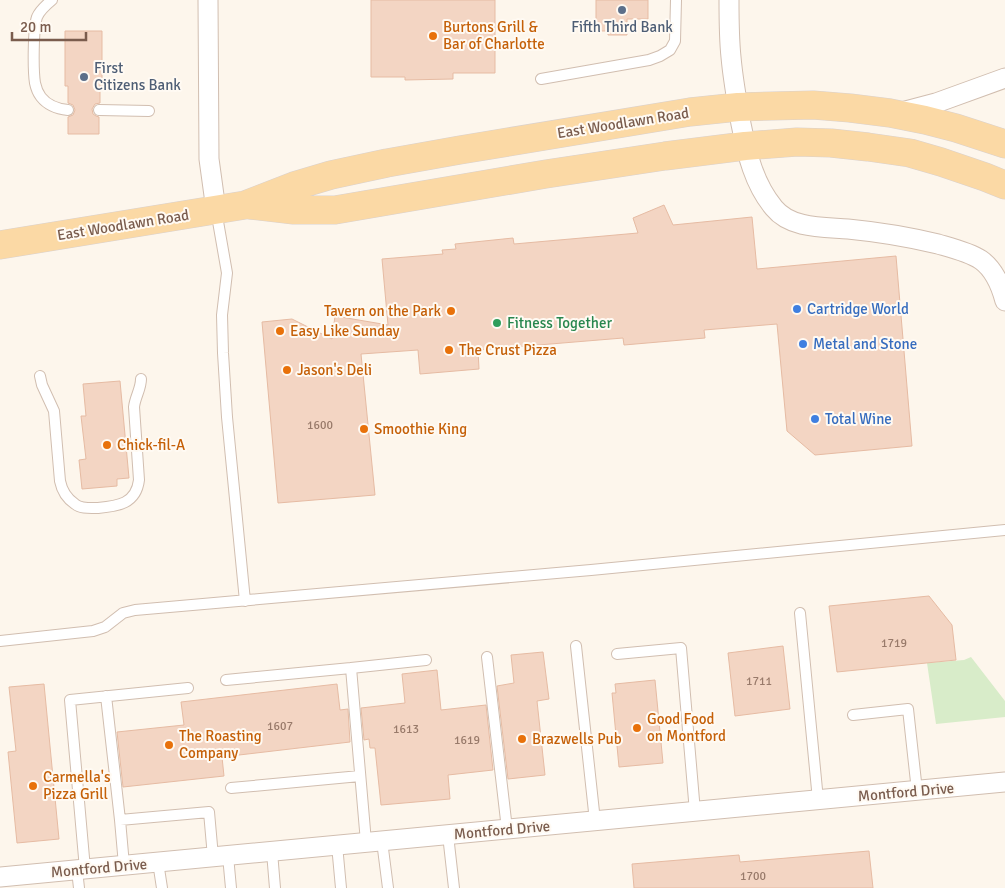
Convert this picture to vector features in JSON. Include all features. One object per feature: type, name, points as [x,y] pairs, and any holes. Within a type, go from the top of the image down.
[{"type":"main road","name":"East Woodlawn Road","points":[[0,244],[245,205],[294,186],[331,175],[387,163],[662,117],[738,107],[813,105],[890,113],[956,128],[1005,144]]},
{"type":"main road","name":"East Woodlawn Road","points":[[245,205],[294,210],[335,210],[664,156],[797,142],[831,143],[910,154],[985,176],[1005,185]]},
{"type":"street","points":[[208,0],[209,159],[216,210]]},
{"type":"street","points":[[729,0],[730,54],[745,146],[757,181],[774,208],[790,220],[804,224],[892,235],[950,247],[970,254],[981,260],[995,275],[1000,283],[1005,302]]},
{"type":"street","points":[[890,113],[936,103],[1005,78]]},
{"type":"street","name":"Montford Drive","points":[[0,877],[80,876],[124,865],[1005,782]]},
{"type":"lane","points":[[52,0],[40,11],[34,28],[35,84],[40,97],[45,102],[60,109],[68,110]]},
{"type":"lane","points":[[541,79],[649,60],[660,56],[670,50],[675,41],[676,0]]},
{"type":"lane","points":[[99,110],[149,111]]},
{"type":"lane","points":[[216,210],[227,273],[222,315],[223,353],[227,417],[245,601]]},
{"type":"lane","points":[[40,376],[42,386],[54,411],[62,488],[74,504],[86,508],[120,505],[132,498],[137,489],[139,480],[134,407],[141,379]]},
{"type":"lane","points":[[0,640],[93,631],[105,626],[123,613],[135,610],[591,570],[1005,530]]},
{"type":"lane","points":[[800,613],[818,800]]},
{"type":"lane","points":[[576,646],[596,821]]},
{"type":"lane","points":[[617,654],[681,648],[695,812]]},
{"type":"lane","points":[[487,658],[507,829]]},
{"type":"lane","points":[[226,680],[426,660]]},
{"type":"lane","points":[[350,668],[360,776],[374,842],[388,888]]},
{"type":"lane","points":[[80,876],[70,700],[188,688]]},
{"type":"lane","points":[[106,696],[124,865]]},
{"type":"lane","points":[[853,715],[908,709],[917,790]]},
{"type":"lane","points":[[231,788],[360,776]]},
{"type":"lane","points":[[120,820],[209,812],[231,888]]},
{"type":"lane","points":[[448,835],[454,888]]},
{"type":"lane","points":[[337,845],[341,888]]},
{"type":"lane","points":[[272,852],[275,888]]},
{"type":"lane","points":[[158,862],[162,888]]},
{"type":"green space","points":[[971,657],[1005,701],[1005,717],[936,724],[927,663],[964,660]]},
{"type":"building","name":"Burtons Grill & Bar of Charlotte","points":[[371,0],[495,0],[495,73],[453,73],[453,79],[405,80],[405,77],[371,77]]},
{"type":"building","name":"Fifth Third Bank","points":[[596,0],[648,0],[648,19],[627,19],[627,35],[608,35],[608,31],[596,31]]},
{"type":"building","name":"First Citizens Bank","points":[[65,31],[102,31],[102,86],[100,86],[100,103],[95,104],[92,109],[93,114],[99,117],[99,134],[68,134],[68,117],[73,115],[75,110],[73,105],[68,103],[68,86],[65,86]]},
{"type":"building","points":[[664,205],[673,225],[752,217],[757,269],[896,256],[912,446],[815,455],[787,431],[777,324],[704,330],[705,338],[624,345],[623,338],[478,350],[479,369],[420,374],[418,350],[361,354],[375,495],[278,503],[262,322],[292,319],[332,339],[335,316],[388,325],[382,259],[443,254],[442,250],[456,249],[455,244],[513,238],[514,244],[638,233],[633,218]]},
{"type":"building","name":"Chick-fil-A","points":[[120,381],[129,478],[117,479],[117,486],[82,489],[79,460],[86,459],[81,416],[86,416],[83,384]]},
{"type":"building","points":[[929,596],[952,625],[956,660],[837,672],[829,606]]},
{"type":"building","points":[[783,646],[790,709],[735,716],[728,653]]},
{"type":"building","name":"Brazwells Pub","points":[[543,652],[549,699],[537,701],[545,775],[508,779],[497,686],[514,683],[511,655]]},
{"type":"building","points":[[437,670],[441,710],[486,705],[493,770],[448,775],[450,799],[381,805],[375,748],[370,748],[369,739],[364,740],[361,708],[405,703],[402,674]]},
{"type":"building","name":"Good Food on Montford","points":[[655,680],[663,763],[619,767],[612,693],[616,693],[615,684]]},
{"type":"building","name":"Carmella's Pizza Grill","points":[[44,684],[59,839],[17,843],[8,752],[16,751],[9,687]]},
{"type":"building","points":[[337,684],[340,710],[348,709],[350,742],[222,757],[224,776],[123,787],[117,732],[184,725],[181,702]]},
{"type":"building","points":[[869,851],[873,888],[634,888],[632,864],[739,855],[740,862]]},
{"type":"place","name":"Fifth Third Bank","points":[[622,10]]},
{"type":"place","name":"Burtons Grill & Bar of Charlotte","points":[[433,36]]},
{"type":"place","name":"First Citizens Bank","points":[[84,77]]},
{"type":"place","name":"Cartridge World","points":[[797,309]]},
{"type":"place","name":"Tavern on the Park","points":[[451,311]]},
{"type":"place","name":"Fitness Together","points":[[497,323]]},
{"type":"place","name":"Easy Like Sunday","points":[[280,331]]},
{"type":"place","name":"Metal and Stone","points":[[803,344]]},
{"type":"place","name":"The Crust Pizza","points":[[449,350]]},
{"type":"place","name":"Jason's Deli","points":[[287,370]]},
{"type":"place","name":"Total Wine","points":[[815,419]]},
{"type":"place","name":"Smoothie King","points":[[364,429]]},
{"type":"place","name":"Chick-fil-A","points":[[107,445]]},
{"type":"place","name":"Good Food on Montford","points":[[637,728]]},
{"type":"place","name":"Brazwells Pub","points":[[522,739]]},
{"type":"place","name":"The Roasting Company","points":[[169,745]]},
{"type":"place","name":"Carmella's Pizza Grill","points":[[33,786]]}]
